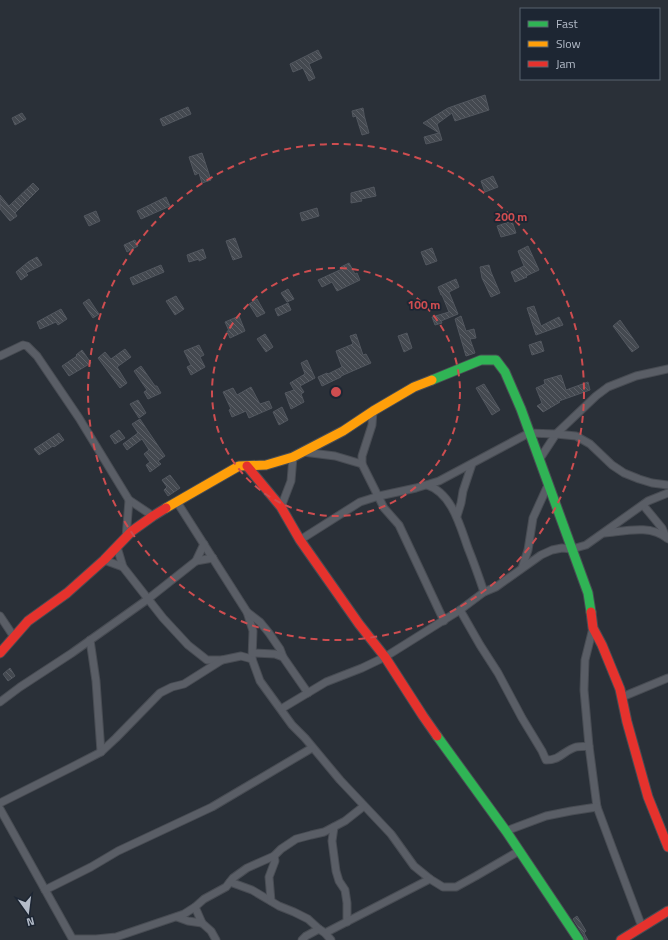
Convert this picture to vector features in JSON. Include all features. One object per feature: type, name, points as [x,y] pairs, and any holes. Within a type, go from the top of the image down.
[{"type":"street","points":[[0,356],[23,345],[27,346],[37,356],[79,418],[129,500],[153,516]]},
{"type":"street","points":[[0,653],[28,621],[67,593],[104,560],[132,531],[153,516],[227,472],[239,466],[266,465],[293,457],[343,431],[394,398],[421,384],[481,360],[496,360],[505,372],[588,593],[593,628],[602,645],[620,689],[648,797],[668,847]]},
{"type":"street","points":[[539,460],[556,434],[596,396],[608,387],[636,376],[668,369]]},
{"type":"street","points":[[373,411],[372,425],[362,456],[362,464],[384,508],[399,526],[444,620]]},
{"type":"street","points":[[300,540],[360,502],[439,481],[529,434],[576,436],[590,444],[612,465],[624,473],[652,483],[668,485]]},
{"type":"street","points":[[303,452],[335,456],[362,464]]},
{"type":"street","points":[[281,507],[291,481],[293,457]]},
{"type":"street","points":[[457,516],[472,464]]},
{"type":"street","points":[[247,466],[281,507],[300,540],[359,624],[385,657],[423,716],[506,831],[579,940]]},
{"type":"street","points":[[427,485],[434,487],[444,496],[457,516],[484,592]]},
{"type":"street","points":[[522,568],[528,550],[533,518],[548,485]]},
{"type":"street","points":[[281,709],[326,682],[385,657],[460,610],[484,592],[496,587],[541,555],[552,550],[562,548],[572,549],[586,545],[648,501],[668,493]]},
{"type":"street","points":[[126,538],[129,500]]},
{"type":"street","points":[[177,502],[247,612],[253,631],[253,656],[260,681],[292,724],[340,780],[391,834],[414,866],[443,887],[456,887],[519,851]]},
{"type":"street","points":[[643,505],[662,528],[667,538]]},
{"type":"street","points":[[603,533],[640,529],[653,531],[667,538]]},
{"type":"street","points":[[0,702],[148,599],[196,561],[204,544]]},
{"type":"street","points":[[117,547],[123,567],[162,618],[188,645],[207,660],[222,660],[241,656],[275,654],[283,657]]},
{"type":"street","points":[[196,561],[212,558]]},
{"type":"street","points":[[104,560],[123,567]]},
{"type":"street","points":[[460,610],[498,673],[546,760],[554,760],[576,747],[589,746]]},
{"type":"street","points":[[247,612],[260,622],[308,693]]},
{"type":"street","points":[[0,616],[14,637]]},
{"type":"street","points":[[593,628],[585,660],[584,690],[589,746],[597,807],[642,927]]},
{"type":"street","points":[[90,640],[96,681],[101,752]]},
{"type":"street","points":[[0,802],[101,752],[160,693],[172,687],[184,684],[222,660]]},
{"type":"street","points":[[622,697],[668,678]]},
{"type":"street","points":[[45,890],[92,867],[118,850],[212,807],[312,748]]},
{"type":"street","points":[[0,809],[73,939],[115,939],[184,914],[204,899],[226,887],[233,878],[247,868],[274,856],[296,839],[324,832],[334,827],[345,821],[364,806]]},
{"type":"street","points":[[506,831],[546,816],[597,807]]},
{"type":"street","points":[[334,827],[332,841],[335,864],[339,881],[345,890],[347,922]]},
{"type":"street","points":[[271,901],[269,877],[275,861],[274,856]]},
{"type":"street","points":[[302,940],[306,936],[347,922],[430,879]]},
{"type":"street","points":[[230,882],[252,890],[280,906],[308,919],[330,940]]},
{"type":"street","points":[[195,907],[202,923],[211,931],[216,940]]},
{"type":"street","points":[[621,940],[668,911]]},
{"type":"street","points":[[177,917],[188,921],[202,923]]},
{"type":"building","points":[[318,50],[322,58],[309,64],[315,78],[309,81],[303,68],[293,72],[290,64]]},
{"type":"building","points":[[485,95],[489,110],[455,121],[452,113],[437,124],[442,140],[426,144],[424,137],[439,133],[423,123],[448,108]]},
{"type":"building","points":[[188,107],[191,114],[163,126],[160,119]]},
{"type":"building","points":[[363,108],[369,133],[362,135],[356,116],[353,117],[352,111]]},
{"type":"building","points":[[22,113],[26,119],[15,125],[12,118]]},
{"type":"building","points":[[202,153],[211,180],[202,183],[199,173],[195,175],[189,157]]},
{"type":"building","points":[[493,176],[498,187],[485,192],[481,181]]},
{"type":"building","points":[[33,183],[39,189],[15,213],[17,216],[10,221],[0,209],[0,195],[9,206]]},
{"type":"building","points":[[374,187],[376,196],[351,203],[351,193]]},
{"type":"building","points":[[166,197],[170,206],[141,219],[137,211]]},
{"type":"building","points":[[317,208],[319,216],[302,221],[300,213]]},
{"type":"building","points":[[96,211],[100,221],[89,226],[84,216]]},
{"type":"building","points":[[512,221],[516,233],[501,237],[497,226]]},
{"type":"building","points":[[235,238],[242,257],[233,260],[226,241]]},
{"type":"building","points":[[135,240],[138,246],[127,252],[124,245]]},
{"type":"building","points":[[528,246],[539,270],[515,282],[511,272],[524,266],[518,251]]},
{"type":"building","points":[[432,248],[437,261],[426,265],[421,252]]},
{"type":"building","points":[[203,249],[206,258],[199,261],[199,259],[189,262],[187,255]]},
{"type":"building","points":[[37,257],[42,265],[26,273],[28,275],[21,280],[16,272]]},
{"type":"building","points":[[349,263],[355,274],[357,273],[360,280],[337,291],[332,282],[322,287],[318,280],[342,269],[341,267]]},
{"type":"building","points":[[161,265],[164,272],[133,285],[130,278]]},
{"type":"building","points":[[489,265],[500,293],[491,297],[482,278],[480,267]]},
{"type":"building","points":[[456,279],[459,287],[449,292],[458,314],[441,321],[442,323],[435,325],[432,317],[449,312],[438,287]]},
{"type":"building","points":[[288,289],[294,299],[287,302],[281,293]]},
{"type":"building","points":[[176,296],[184,309],[175,315],[166,301]]},
{"type":"building","points":[[89,299],[99,314],[93,318],[83,303]]},
{"type":"building","points":[[257,299],[265,313],[257,317],[249,304]]},
{"type":"building","points":[[288,303],[291,310],[278,316],[275,309]]},
{"type":"building","points":[[534,306],[541,326],[559,317],[563,325],[536,335],[527,308]]},
{"type":"building","points":[[61,309],[67,319],[58,325],[56,322],[40,329],[37,322]]},
{"type":"building","points":[[239,316],[245,331],[230,338],[225,322]]},
{"type":"building","points":[[461,316],[466,331],[474,329],[476,338],[470,339],[475,353],[466,356],[455,319]]},
{"type":"building","points":[[620,320],[639,347],[632,352],[613,326]]},
{"type":"building","points":[[407,333],[412,348],[404,352],[398,336]]},
{"type":"building","points":[[265,334],[273,347],[266,352],[257,339]]},
{"type":"building","points":[[356,334],[363,355],[366,354],[371,363],[322,386],[318,377],[342,367],[336,351],[353,344],[350,336]]},
{"type":"building","points":[[541,341],[544,351],[532,355],[529,345]]},
{"type":"building","points":[[199,345],[204,355],[200,357],[205,367],[191,375],[187,367],[191,365],[184,351]]},
{"type":"building","points":[[125,349],[131,357],[117,367],[127,383],[120,388],[98,358],[105,352],[111,359]]},
{"type":"building","points":[[82,350],[91,363],[69,376],[62,366],[77,356],[76,355]]},
{"type":"building","points":[[307,360],[315,378],[300,386],[304,392],[301,394],[304,402],[291,409],[285,393],[294,390],[290,383],[305,374],[301,363]]},
{"type":"building","points":[[141,366],[161,393],[148,399],[144,392],[147,390],[134,371]]},
{"type":"building","points":[[561,375],[566,390],[588,382],[590,390],[559,401],[560,402],[543,412],[537,406],[542,403],[536,388],[545,384],[544,380]]},
{"type":"building","points":[[484,384],[500,410],[492,415],[476,388]]},
{"type":"building","points":[[251,387],[260,404],[269,401],[272,408],[249,418],[246,411],[232,417],[229,410],[231,409],[223,392],[233,388],[237,395]]},
{"type":"building","points":[[138,400],[146,413],[139,418],[130,404]]},
{"type":"building","points":[[282,407],[288,420],[279,425],[273,412]]},
{"type":"building","points":[[140,419],[165,456],[158,461],[161,464],[150,472],[146,465],[150,462],[144,454],[149,450],[142,439],[127,450],[123,444],[138,433],[132,424]]},
{"type":"building","points":[[119,430],[125,438],[115,444],[110,436]]},
{"type":"building","points":[[59,433],[64,440],[39,455],[34,449]]},
{"type":"building","points":[[170,475],[180,488],[168,496],[164,490],[167,487],[162,480]]},
{"type":"building","points":[[10,668],[15,676],[8,681],[3,674]]},
{"type":"building","points":[[577,916],[586,931],[584,933],[588,940],[585,940],[573,919]]},
{"type":"traffic: fast","points":[[432,380],[481,360],[496,360],[505,372],[521,409],[588,593],[591,612]]},
{"type":"traffic: fast","points":[[437,736],[506,831],[579,940]]},
{"type":"traffic: slow","points":[[166,508],[239,466],[266,465],[293,457],[343,431],[414,387],[432,380]]},
{"type":"traffic: jam","points":[[247,466],[281,507],[300,540],[359,624],[385,657],[437,736]]},
{"type":"traffic: jam","points":[[0,653],[28,621],[67,593],[104,560],[132,531],[166,508]]},
{"type":"traffic: jam","points":[[591,612],[593,628],[602,645],[620,689],[627,722],[648,797],[668,847]]},
{"type":"traffic: jam","points":[[621,940],[668,911]]}]
